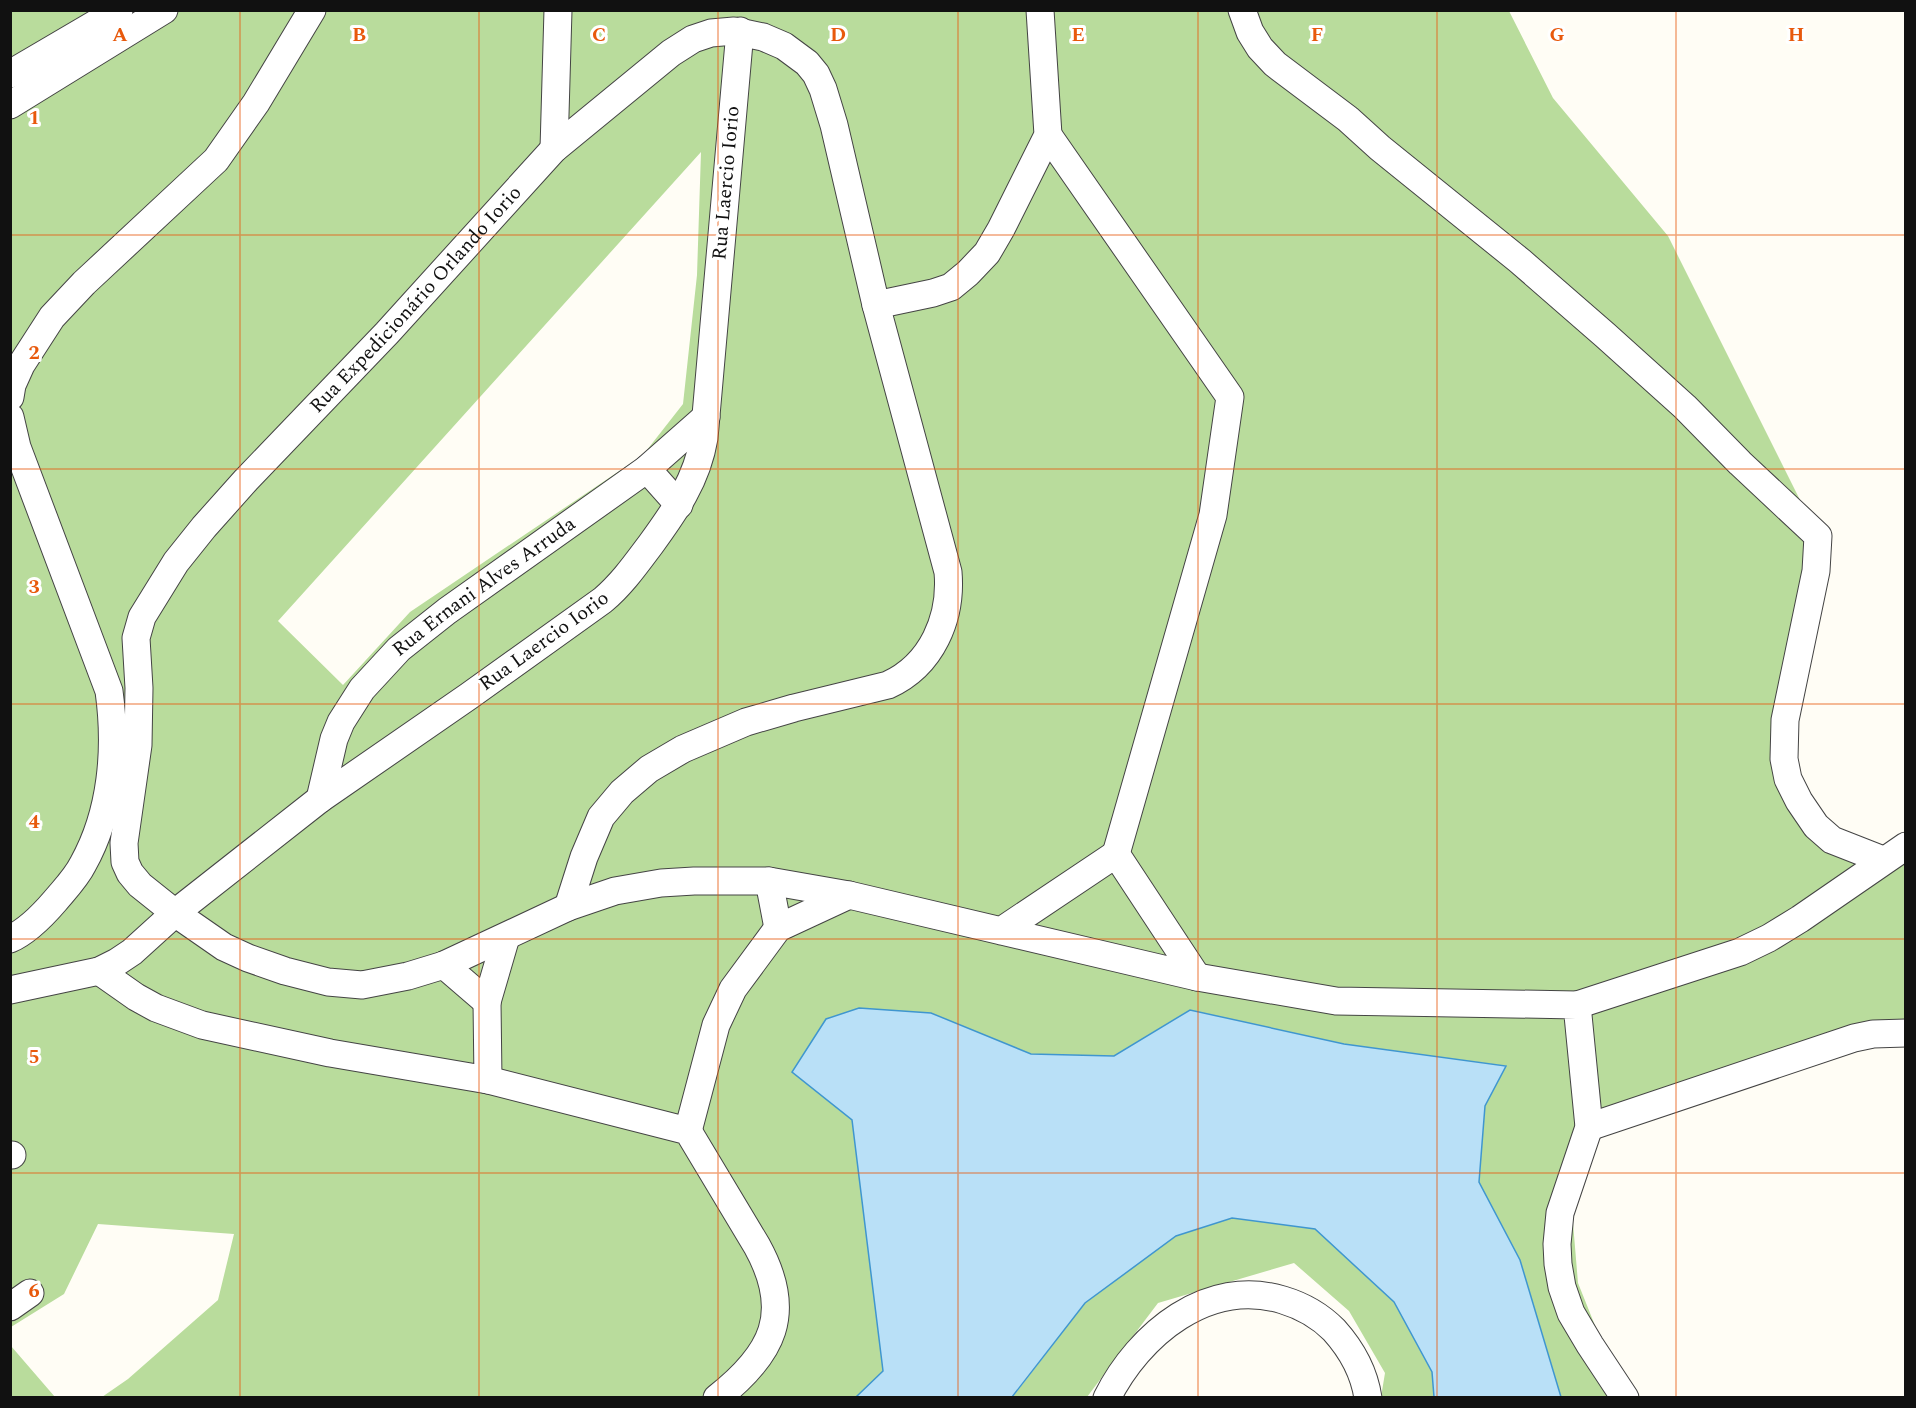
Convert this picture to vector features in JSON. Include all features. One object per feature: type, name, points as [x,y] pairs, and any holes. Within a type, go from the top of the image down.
[{"type":"street","points":[[10,74],[119,10]]},
{"type":"street","points":[[10,105],[164,10]]},
{"type":"street","points":[[10,397],[12,385],[21,365],[52,317],[84,283],[199,178],[226,147],[256,103],[312,10]]},
{"type":"street","points":[[554,149],[558,10]]},
{"type":"street","points":[[876,305],[951,287],[968,273],[987,252],[1001,229],[1048,135],[1040,10]]},
{"type":"street","points":[[1242,10],[1255,40],[1275,64],[1348,119],[1385,152],[1520,261],[1685,407],[1740,463],[1818,536],[1816,571],[1785,720],[1784,759],[1788,779],[1816,826],[1832,840],[1894,853]]},
{"type":"street","name":"Rua Expedicionário Orlando Iorio","points":[[175,913],[140,885],[130,873],[125,862],[124,843],[139,734],[136,638],[138,627],[158,590],[176,562],[246,480],[387,333],[554,149],[678,48],[693,39],[711,33],[740,32],[763,37],[784,46],[807,63],[824,89],[876,305],[948,572],[950,590],[948,607],[934,643],[917,666],[897,681],[746,722],[663,759],[636,780],[611,804],[598,822],[568,907]]},
{"type":"street","name":"Rua Laercio Iorio","points":[[10,990],[99,971],[132,952],[175,913],[320,799],[603,600],[614,591],[636,564],[679,505],[701,456],[740,32]]},
{"type":"street","points":[[1001,931],[1116,854],[1213,515],[1230,397],[1048,135]]},
{"type":"street","points":[[10,417],[17,447],[109,691],[113,744],[105,808],[98,833],[82,866],[48,909],[26,930],[10,939]]},
{"type":"street","name":"Rua Ernani Alves Arruda","points":[[320,799],[334,739],[341,722],[362,689],[399,650],[447,611],[647,469],[706,417]]},
{"type":"street","points":[[647,469],[679,505]]},
{"type":"street","points":[[175,913],[233,952],[285,971],[328,982],[378,983],[444,965],[568,907],[615,891],[641,885],[672,882],[769,881],[849,895],[1197,977],[1336,1001],[1577,1005],[1740,952],[1800,919],[1894,853]]},
{"type":"street","points":[[1116,854],[1197,977]]},
{"type":"street","points":[[584,857],[615,891]]},
{"type":"street","points":[[769,881],[778,928]]},
{"type":"street","points":[[688,1131],[711,1043],[724,1006],[748,967],[778,928],[849,895]]},
{"type":"street","points":[[488,1080],[488,1002],[506,937]]},
{"type":"street","points":[[444,965],[488,1002]]},
{"type":"street","points":[[99,971],[156,1008],[202,1025],[330,1053],[488,1080],[688,1131],[762,1255],[774,1286],[776,1316],[765,1347],[754,1364],[717,1398]]},
{"type":"street","points":[[1577,1005],[1589,1127],[1560,1213],[1558,1264],[1562,1287],[1571,1312],[1625,1398]]},
{"type":"street","points":[[1589,1127],[1854,1038],[1873,1034],[1905,1033]]},
{"type":"street","points":[[1107,1398],[1124,1370],[1156,1333],[1177,1317],[1197,1306],[1238,1295],[1255,1295],[1285,1301],[1313,1313],[1326,1323],[1341,1338],[1362,1371],[1368,1398]]},
{"type":"green space","points":[[11,11],[1509,11],[1553,98],[1668,236],[1818,536],[1788,779],[1826,823],[1883,860],[1905,847],[1905,1039],[1795,1058],[1589,1128],[1572,1211],[1578,1283],[1600,1338],[1640,1397],[1561,1397],[1520,1260],[1479,1182],[1485,1106],[1506,1066],[1344,1044],[1190,1010],[1114,1056],[1031,1054],[931,1013],[792,1072],[852,1120],[884,1371],[856,1397],[102,1397],[128,1379],[218,1300],[234,1234],[98,1224],[64,1294],[11,1327]],"holes":[[[701,152],[697,275],[683,404],[643,455],[410,612],[343,685],[278,621]]]},
{"type":"green space","points":[[1232,1218],[1315,1229],[1394,1302],[1432,1372],[1434,1397],[1381,1397],[1385,1373],[1349,1311],[1294,1263],[1158,1303],[1087,1397],[1012,1398],[1085,1303],[1176,1236]]},
{"type":"green space","points":[[11,1346],[55,1397],[11,1397]]},
{"type":"water","points":[[859,1008],[931,1013],[1031,1054],[1114,1056],[1190,1010],[1344,1044],[1506,1066],[1485,1106],[1479,1182],[1520,1260],[1561,1397],[1434,1397],[1432,1372],[1394,1302],[1315,1229],[1232,1218],[1176,1236],[1085,1303],[1012,1397],[856,1397],[883,1371],[852,1120],[792,1072],[826,1019]]}]
